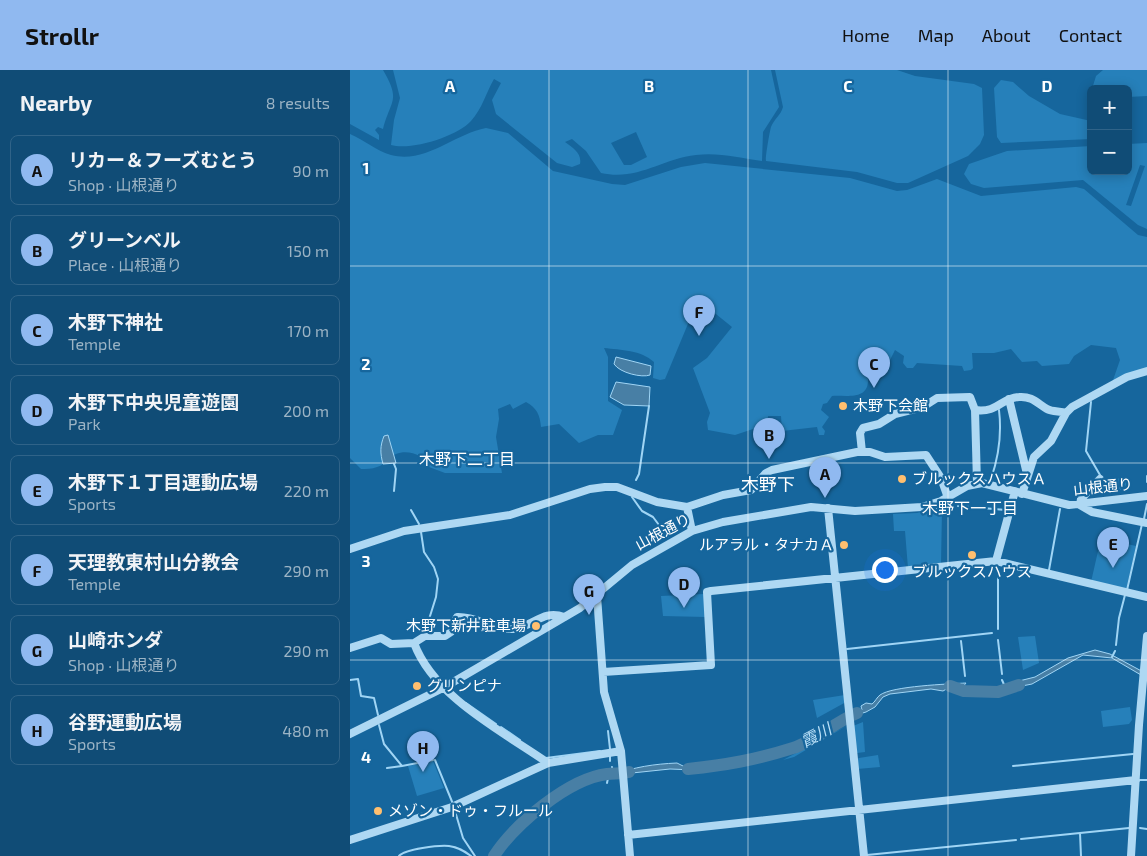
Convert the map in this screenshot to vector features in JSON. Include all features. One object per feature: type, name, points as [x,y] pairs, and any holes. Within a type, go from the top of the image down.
[{"type":"street","points":[[996,560],[1018,493],[1035,455],[1051,441],[1066,413],[1072,407],[1126,377],[1147,371]]},
{"type":"street","points":[[862,452],[860,433],[863,428],[879,424],[895,414],[923,407],[937,398],[970,397],[975,410],[977,484]]},
{"type":"street","points":[[975,410],[998,408],[1009,399],[1022,397],[1033,399],[1050,410],[1066,413]]},
{"type":"street","points":[[1009,399],[1027,474]]},
{"type":"street","points":[[350,550],[404,531],[510,515],[535,509],[590,489],[605,487],[617,487],[657,502],[687,507],[723,495],[751,490],[766,473],[772,470],[816,459],[862,452],[885,456],[926,455],[941,478],[948,498]]},
{"type":"street","points":[[1100,479],[1081,499],[1080,505],[1089,511],[1147,523]]},
{"type":"street","name":"山根通り","points":[[350,734],[443,688],[597,596],[627,568],[692,531],[712,524],[806,508],[855,511],[919,508],[948,498],[964,487],[977,484],[992,484],[1058,504],[1080,505],[1147,496]]},
{"type":"street","points":[[687,507],[692,531]]},
{"type":"street","points":[[828,508],[864,856]]},
{"type":"street","points":[[603,672],[711,665],[707,592],[996,560],[1147,597]]},
{"type":"street","points":[[597,596],[606,702],[621,751],[630,856]]},
{"type":"street","points":[[350,648],[381,638],[391,644],[414,643],[425,636],[445,636],[451,632],[457,617],[467,616],[494,626],[512,629],[551,614],[564,617]]},
{"type":"street","points":[[1131,856],[1147,636]]},
{"type":"street","points":[[414,643],[420,659],[443,688],[548,763]]},
{"type":"street","points":[[350,840],[452,807],[548,763],[621,751]]},
{"type":"street","points":[[628,834],[1136,780]]},
{"type":"shaded area","points":[[350,70],[383,70],[392,88],[393,100],[383,129],[378,127],[375,130],[379,135],[379,140],[350,124]]},
{"type":"shaded area","points":[[393,70],[771,70],[779,107],[763,132],[762,161],[704,154],[683,157],[638,172],[614,175],[601,173],[586,151],[572,139],[565,142],[578,154],[580,164],[572,167],[557,163],[496,114],[492,100],[501,83],[494,79],[475,116],[465,127],[445,137],[422,144],[410,146],[391,145],[394,120],[400,98]],"holes":[[[636,132],[647,157],[631,165],[624,165],[611,143]]]},
{"type":"shaded area","points":[[775,70],[897,70],[915,76],[974,84],[982,88],[984,135],[980,144],[968,156],[908,183],[897,183],[857,172],[766,161],[771,127],[783,107]]},
{"type":"shaded area","points":[[1103,70],[1147,70],[1147,96],[1132,97],[1132,85],[1093,85],[1096,76]]},
{"type":"shaded area","points":[[1001,80],[1013,82],[1029,96],[1060,114],[1087,120],[1087,139],[1001,143],[997,137],[994,88]]},
{"type":"shaded area","points":[[486,128],[508,133],[553,171],[612,184],[625,185],[681,167],[705,163],[850,178],[897,191],[907,190],[937,179],[981,196],[1076,187],[1084,189],[1138,235],[1147,237],[1147,368],[1112,383],[1120,360],[1116,348],[1091,345],[1074,356],[1069,364],[1042,366],[1037,361],[1022,362],[1011,349],[994,353],[972,353],[973,368],[964,371],[962,366],[917,363],[913,368],[907,368],[903,363],[904,356],[895,350],[888,364],[882,368],[882,376],[868,379],[865,391],[861,394],[832,396],[827,403],[823,404],[821,410],[829,417],[822,427],[825,431],[824,435],[819,435],[817,427],[782,431],[781,416],[768,416],[767,432],[760,435],[753,429],[735,435],[708,430],[707,422],[710,413],[693,368],[707,358],[732,327],[706,306],[690,319],[665,379],[653,378],[654,362],[649,358],[631,351],[604,348],[608,357],[608,401],[622,410],[613,435],[598,435],[579,443],[559,424],[541,427],[537,412],[526,402],[513,409],[510,404],[498,409],[499,419],[496,437],[502,473],[445,473],[429,467],[420,456],[406,452],[396,454],[380,466],[371,469],[361,469],[350,458],[350,134],[386,153],[404,157],[428,152],[474,131]]},
{"type":"shaded area","points":[[1147,143],[1147,229],[1138,225],[1083,180],[984,188],[971,184],[964,174],[969,164],[1007,151],[1087,146],[1087,175],[1132,175],[1132,144]],"holes":[[[1140,165],[1145,166],[1131,206],[1126,205]]]},
{"type":"shaded area","points":[[616,357],[651,366],[650,375],[637,375],[621,370],[614,364]]},
{"type":"shaded area","points":[[616,382],[650,387],[649,406],[624,405],[610,397]]},
{"type":"shaded area","points":[[388,435],[396,463],[383,464],[381,446],[384,436]]},
{"type":"shaded area","points":[[1120,478],[1126,484],[1120,490],[1114,484]]},
{"type":"shaded area","points":[[936,508],[942,509],[941,564],[908,568],[905,531],[894,531],[893,514],[917,513]]},
{"type":"shaded area","points":[[1101,538],[1136,546],[1126,590],[1091,582]]},
{"type":"shaded area","points":[[704,594],[706,617],[663,616],[661,596]]},
{"type":"shaded area","points":[[1035,636],[1039,663],[1023,670],[1018,637]]},
{"type":"shaded area","points":[[1095,650],[1110,654],[1147,674],[1141,675],[1112,658],[1083,655],[1032,684],[1002,690],[1011,683],[1035,677],[1068,658]]},
{"type":"shaded area","points":[[966,683],[962,688],[964,691],[953,691],[950,687],[943,691],[931,689],[890,694],[883,697],[875,707],[866,712],[843,719],[862,710],[861,706],[866,703],[872,704],[879,696],[896,689]]},
{"type":"shaded area","points":[[845,695],[846,702],[817,718],[813,700]]},
{"type":"shaded area","points":[[1130,707],[1132,720],[1129,724],[1103,727],[1101,711]]},
{"type":"shaded area","points":[[863,722],[865,752],[857,753],[853,726]]},
{"type":"shaded area","points":[[848,725],[794,757],[783,760]]},
{"type":"shaded area","points":[[878,755],[880,767],[857,769],[856,760],[859,758]]},
{"type":"shaded area","points":[[433,761],[444,788],[417,796],[408,766]]},
{"type":"shaded area","points":[[677,763],[685,767],[704,766],[695,770],[670,769],[613,775],[644,766]]},
{"type":"waterway","points":[[1091,402],[1086,451],[1100,475]]},
{"type":"waterway","points":[[636,480],[639,474],[649,406]]},
{"type":"waterway","points":[[991,479],[999,445],[999,410]]},
{"type":"waterway","points":[[394,464],[396,469],[394,491]]},
{"type":"waterway","points":[[1147,476],[1147,482]]},
{"type":"waterway","points":[[632,497],[642,511],[653,517],[668,537]]},
{"type":"waterway","points":[[1144,519],[1147,504]]},
{"type":"waterway","points":[[958,506],[1006,510]]},
{"type":"waterway","points":[[936,508],[942,509]]},
{"type":"waterway","points":[[1049,570],[1060,509]]},
{"type":"waterway","points":[[411,510],[419,524]]},
{"type":"waterway","points":[[1127,590],[1142,524]]},
{"type":"waterway","points":[[421,532],[424,552],[434,567],[438,579],[436,597],[425,632]]},
{"type":"waterway","points":[[998,565],[998,629]]},
{"type":"waterway","points":[[1116,645],[1119,618],[1125,595]]},
{"type":"waterway","points":[[847,649],[992,633]]},
{"type":"waterway","points":[[998,640],[1002,674]]},
{"type":"waterway","points":[[961,641],[965,676]]},
{"type":"waterway","name":"霞川","points":[[1112,657],[1115,651]]},
{"type":"waterway","points":[[350,680],[358,679],[361,696],[374,698],[378,715]]},
{"type":"waterway","points":[[1002,680],[1006,689]]},
{"type":"waterway","name":"霞川","points":[[950,686],[964,691],[998,692],[1019,685]]},
{"type":"waterway","points":[[466,703],[496,724]]},
{"type":"waterway","name":"霞川","points":[[688,769],[741,761],[793,748],[809,741],[857,713]]},
{"type":"waterway","points":[[379,725],[384,744],[402,766],[433,760]]},
{"type":"waterway","points":[[501,727],[520,740]]},
{"type":"waterway","points":[[608,731],[610,749]]},
{"type":"waterway","points":[[546,758],[600,751]]},
{"type":"waterway","points":[[1013,766],[1133,754]]},
{"type":"waterway","points":[[610,756],[610,761]]},
{"type":"waterway","points":[[435,760],[453,804]]},
{"type":"waterway","points":[[387,768],[402,766]]},
{"type":"waterway","name":"霞川","points":[[607,783],[608,778],[613,775],[612,767]]},
{"type":"waterway","name":"霞川","points":[[494,856],[503,843],[529,817],[576,784],[607,774],[629,772]]},
{"type":"waterway","points":[[1140,780],[1147,780]]},
{"type":"waterway","points":[[455,811],[463,838],[475,856]]},
{"type":"waterway","points":[[1081,856],[1080,833],[1129,828]]},
{"type":"waterway","points":[[1140,828],[1147,829]]},
{"type":"waterway","points":[[1021,839],[1080,833]]},
{"type":"waterway","points":[[867,855],[1016,840]]},
{"type":"waterway","points":[[399,856],[415,849],[444,846],[458,848],[471,856]]},
{"type":"place","name":"天理教東村山分教会","points":[[699,336]]},
{"type":"place","name":"木野下神社","points":[[874,388]]},
{"type":"place","name":"木野下会館","points":[[843,406]]},
{"type":"place","name":"グリーンベル","points":[[769,459]]},
{"type":"place","name":"ブルックスハウスＡ","points":[[902,479]]},
{"type":"place","name":"リカー＆フーズむとう","points":[[825,498]]},
{"type":"place","name":"ルアラル・タナカＡ","points":[[844,545]]},
{"type":"place","name":"ブルックスハウス","points":[[972,555]]},
{"type":"place","name":"木野下１丁目運動広場","points":[[1113,568]]},
{"type":"place","name":"木野下中央児童遊園","points":[[684,608]]},
{"type":"place","name":"山崎ホンダ","points":[[589,615]]},
{"type":"place","name":"木野下新井駐車場","points":[[536,626]]},
{"type":"place","name":"グリンピナ","points":[[417,686]]},
{"type":"place","name":"谷野運動広場","points":[[423,772]]},
{"type":"place","name":"メゾン・ドゥ・フルール","points":[[378,811]]},
{"type":"district","name":"木野下二丁目","points":[[467,459]]},
{"type":"district","name":"木野下","points":[[768,485]]},
{"type":"district","name":"木野下一丁目","points":[[970,508]]}]
